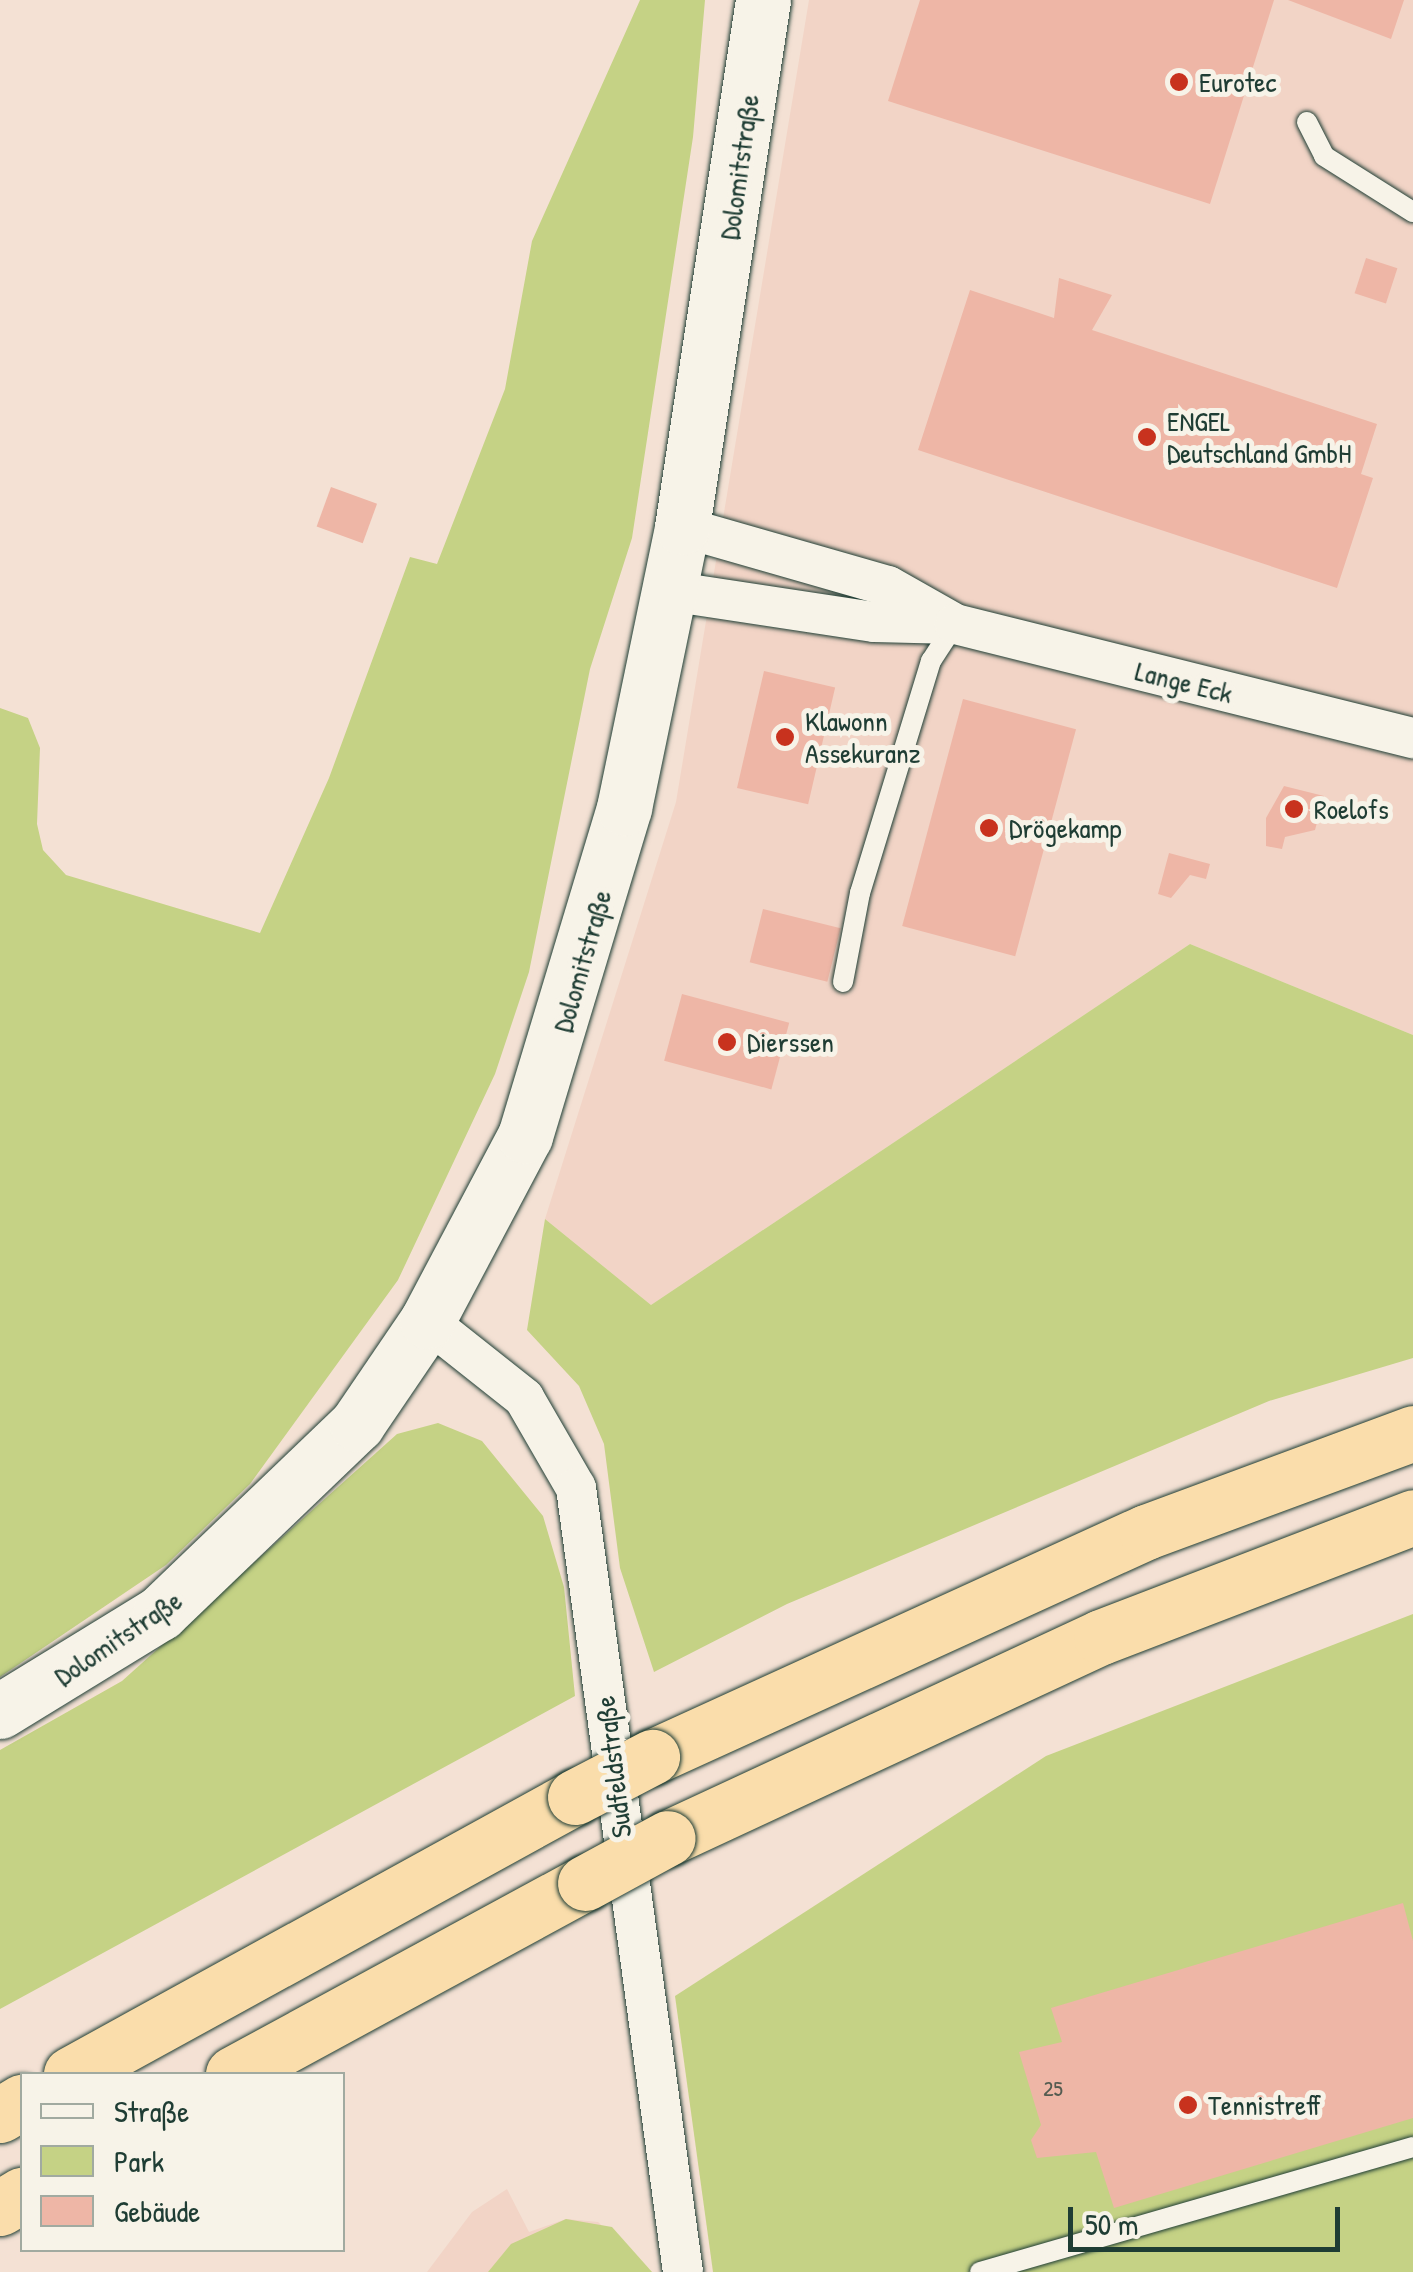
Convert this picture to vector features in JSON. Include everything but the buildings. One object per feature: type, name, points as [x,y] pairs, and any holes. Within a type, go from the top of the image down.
[{"type":"highway","points":[[75,2072],[652,1757],[1146,1532],[1413,1433]]},
{"type":"highway","points":[[237,2072],[668,1838],[1101,1637],[1413,1517]]},
{"type":"street","name":"Dolomitstraße","points":[[0,1711],[98,1655],[220,1564],[357,1424],[427,1321],[525,1136],[569,1013],[669,591],[763,0]]},
{"type":"street","name":"Lange Eck","points":[[682,527],[888,586],[955,624]]},
{"type":"street","name":"Lange Eck","points":[[669,591],[874,622],[955,624],[1413,738]]},
{"type":"street","name":"Sudfeldstraße","points":[[427,1321],[524,1398],[576,1488],[682,2272]]},
{"type":"lane","points":[[1307,122],[1324,156],[1413,212]]},
{"type":"lane","points":[[843,982],[860,894],[931,661],[955,624]]},
{"type":"lane","points":[[980,2272],[1413,2147]]},
{"type":"shaded area","points":[[809,0],[1413,0],[1413,1035],[1190,944],[651,1305],[545,1219],[676,802]]},
{"type":"shaded area","points":[[507,2189],[529,2232],[566,2219],[598,2222],[652,2272],[427,2272],[472,2212]]},
{"type":"green space","points":[[640,0],[705,0],[693,137],[632,538],[590,669],[529,972],[495,1074],[398,1280],[250,1484],[166,1565],[0,1677],[0,708],[28,718],[40,748],[37,824],[43,850],[66,875],[260,933],[329,778],[410,557],[437,564],[505,389],[532,241]]},
{"type":"green space","points":[[1190,944],[1413,1035],[1413,1358],[1269,1401],[787,1604],[654,1672],[620,1568],[604,1444],[579,1386],[527,1330],[545,1219],[651,1305]]},
{"type":"green space","points":[[438,1423],[482,1441],[543,1516],[564,1587],[575,1696],[0,2009],[0,1750],[122,1681],[397,1434]]},
{"type":"green space","points":[[1413,1614],[1413,2272],[713,2272],[675,1996],[1046,1756]]},
{"type":"green space","points":[[566,2219],[612,2227],[652,2272],[488,2272],[511,2244]]},
{"type":"place","name":"Eurotec","points":[[1179,82]]},
{"type":"place","name":"ENGEL Deutschland GmbH","points":[[1147,437]]},
{"type":"place","name":"Klawonn Assekuranz","points":[[785,737]]},
{"type":"place","name":"Roelofs","points":[[1294,809]]},
{"type":"place","name":"Drögekamp","points":[[989,828]]},
{"type":"place","name":"Dierssen","points":[[727,1042]]},
{"type":"place","name":"Tennistreff","points":[[1188,2105]]}]
